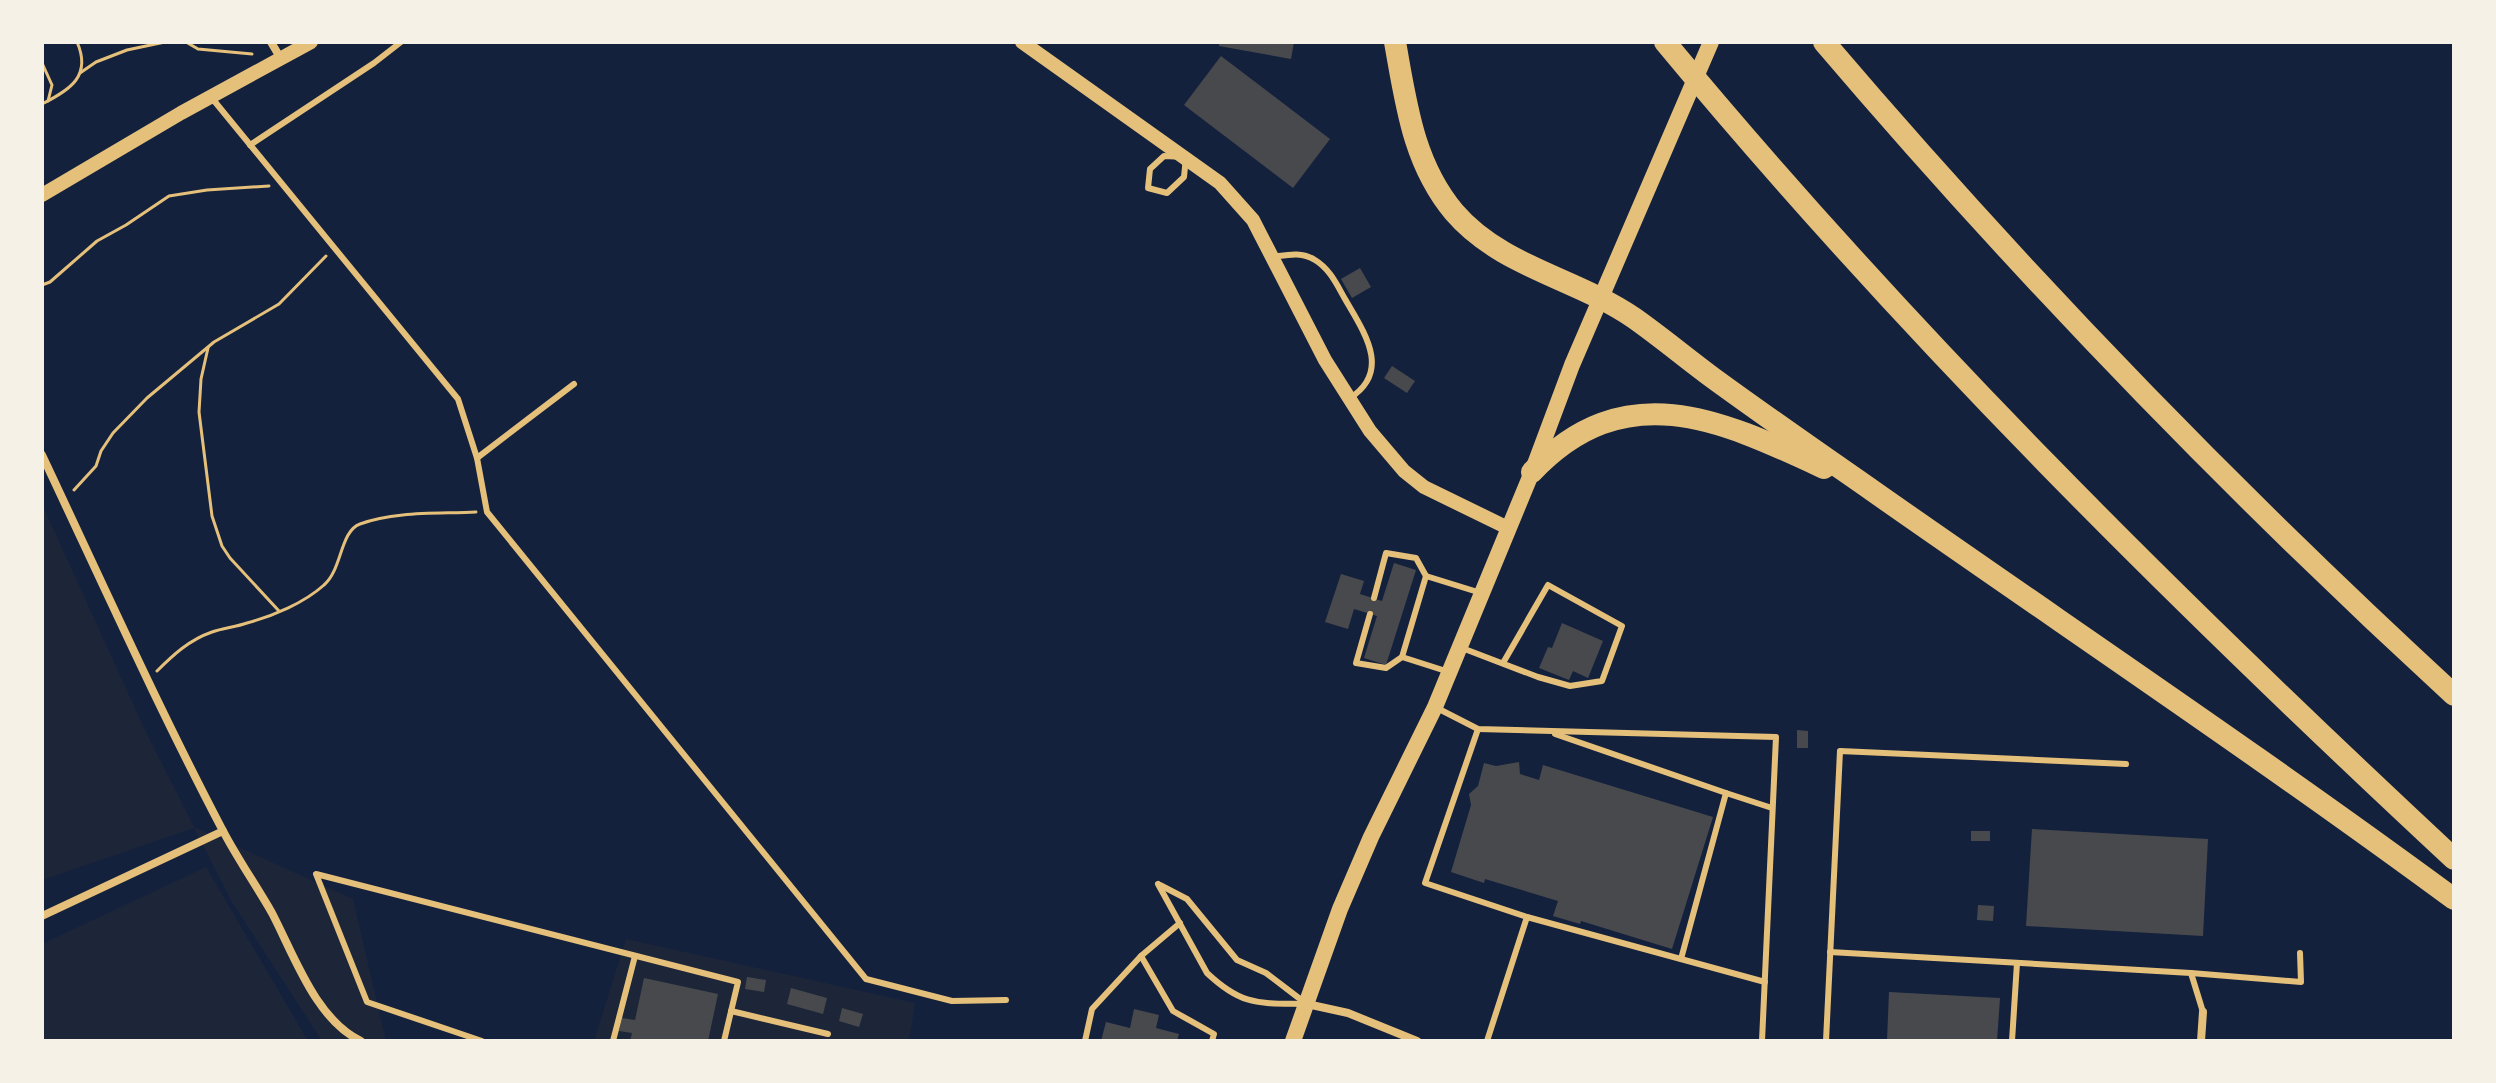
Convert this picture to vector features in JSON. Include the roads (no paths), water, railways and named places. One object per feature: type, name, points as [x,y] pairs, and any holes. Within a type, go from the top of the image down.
[{"type":"highway","points":[[1395,42],[1411,129],[1427,174],[1453,211],[1475,234],[1519,262],[1600,298],[1634,318],[1714,379],[2231,738],[2454,899]]},
{"type":"highway","points":[[1824,42],[1945,180],[2112,360],[2232,481],[2454,695]]},
{"type":"highway","points":[[1670,48],[1804,206],[2047,463],[2231,648],[2454,859]]},
{"type":"highway","points":[[1532,472],[1561,446],[1587,431],[1631,416],[1671,414],[1701,419],[1762,440],[1875,493]]},
{"type":"main road","points":[[1293,1041],[1340,909],[1371,837],[1435,707],[1600,298],[1711,42]]},
{"type":"street","points":[[271,42],[281,59]]},
{"type":"street","points":[[42,195],[311,42]]},
{"type":"street","points":[[1022,42],[1220,183],[1253,220],[1325,360],[1370,431],[1404,471],[1443,498],[1508,528]]},
{"type":"street","points":[[42,455],[223,831],[271,911],[319,1004],[355,1040]]},
{"type":"street","points":[[42,916],[223,831]]},
{"type":"street","points":[[1307,1004],[1348,1013],[1417,1041]]},
{"type":"street","points":[[2201,1041],[2203,1012]]},
{"type":"lane","points":[[250,145],[401,42]]},
{"type":"lane","points":[[211,97],[458,399],[477,458],[487,512],[866,979],[952,1001],[1006,1000]]},
{"type":"lane","points":[[1164,156],[1186,157],[1184,177],[1167,193],[1148,188],[1150,169],[1164,156]]},
{"type":"lane","points":[[1272,257],[1299,253],[1314,259],[1329,272],[1365,335],[1372,356],[1371,373],[1362,390],[1348,399]]},
{"type":"lane","points":[[477,458],[574,384]]},
{"type":"lane","points":[[1374,598],[1386,553],[1416,558],[1426,576],[1481,593]]},
{"type":"lane","points":[[1370,614],[1356,663],[1386,668],[1402,657],[1426,576]]},
{"type":"lane","points":[[1459,647],[1503,663],[1570,686],[1602,681],[1622,626],[1548,585],[1503,663]]},
{"type":"lane","points":[[1402,657],[1449,672]]},
{"type":"lane","points":[[1435,707],[1478,729],[1776,737],[1762,1041]]},
{"type":"lane","points":[[1478,729],[1425,883],[1527,917],[1765,982]]},
{"type":"lane","points":[[1548,732],[1772,808]]},
{"type":"lane","points":[[1826,1041],[1840,751],[2126,764]]},
{"type":"lane","points":[[1681,959],[1726,793]]},
{"type":"lane","points":[[482,1041],[367,1002],[316,874],[738,982],[724,1041]]},
{"type":"lane","points":[[1158,884],[1187,899],[1237,960],[1266,973],[1307,1004],[1252,1003],[1231,993],[1207,973],[1158,884]]},
{"type":"lane","points":[[1487,1041],[1527,917]]},
{"type":"lane","points":[[1085,1041],[1092,1009],[1141,956],[1180,923]]},
{"type":"lane","points":[[1830,952],[2301,982],[2300,953]]},
{"type":"lane","points":[[613,1041],[635,956]]},
{"type":"lane","points":[[1141,956],[1173,1011],[1214,1034],[1212,1041]]},
{"type":"lane","points":[[2012,1041],[2017,963]]},
{"type":"lane","points":[[2191,973],[2203,1012]]},
{"type":"lane","points":[[731,1011],[828,1034]]}]
